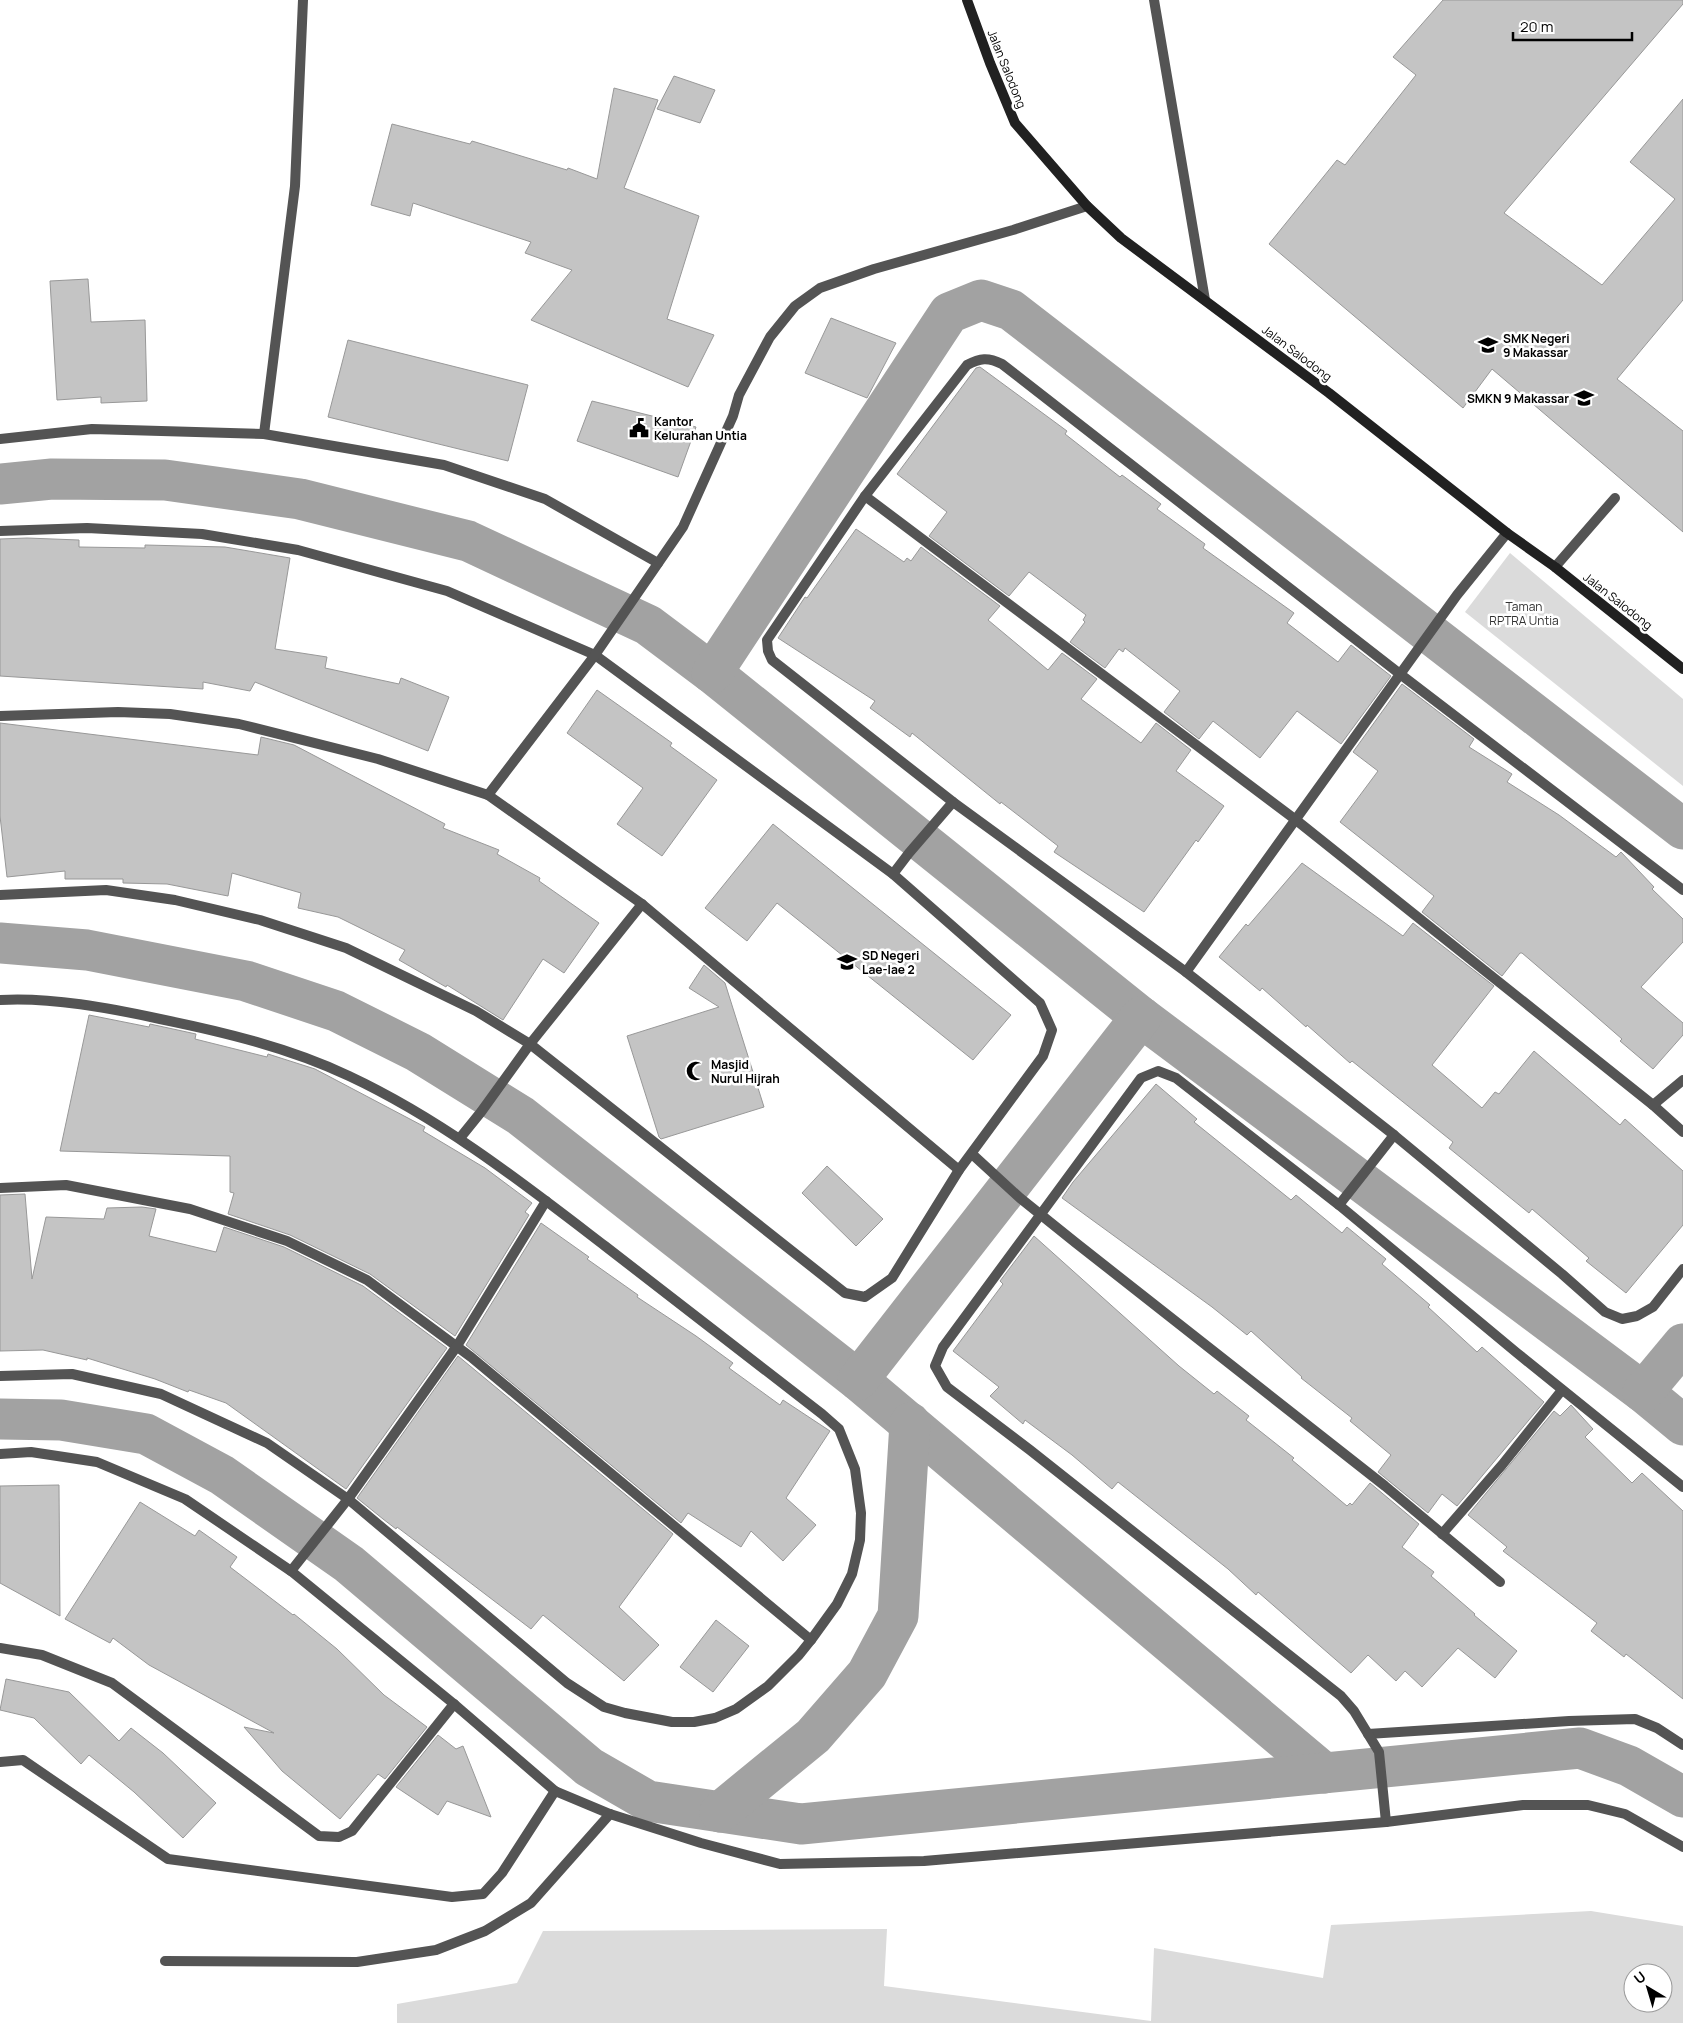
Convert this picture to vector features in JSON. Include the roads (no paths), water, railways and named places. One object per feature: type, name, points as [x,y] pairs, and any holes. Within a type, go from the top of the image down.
[{"type":"street","points":[[264,434],[295,186],[303,0]]},
{"type":"street","name":"Jalan Salodong","points":[[967,0],[1015,123],[1087,206],[1121,238],[1329,393],[1507,532],[1555,567],[1683,669]]},
{"type":"street","points":[[1154,0],[1205,300]]},
{"type":"street","points":[[488,795],[595,655],[683,527],[733,416],[739,395],[770,337],[795,306],[820,288],[874,269],[1013,230],[1087,206]]},
{"type":"street","points":[[1683,890],[1400,674],[1002,364],[990,358],[979,359],[967,364],[865,496],[767,640],[768,651],[772,660],[953,802],[1186,972],[1394,1135],[1605,1312],[1622,1319],[1637,1316],[1653,1306],[1683,1269]]},
{"type":"street","points":[[0,439],[92,429],[264,434],[444,465],[545,499],[658,563]]},
{"type":"street","points":[[865,496],[1296,820],[1653,1105],[1683,1132]]},
{"type":"street","points":[[1555,567],[1616,498]]},
{"type":"street","points":[[0,532],[87,528],[202,534],[298,550],[448,591],[595,655],[893,874],[1040,1003],[1052,1030],[1043,1056],[959,1170],[892,1278],[865,1297],[845,1293],[530,1044],[476,1011],[346,948],[260,920],[175,900],[106,890],[0,895]]},
{"type":"street","points":[[1186,972],[1410,659],[1507,532]]},
{"type":"street","points":[[0,716],[118,712],[170,714],[239,724],[378,759],[488,795],[642,904],[959,1170]]},
{"type":"street","points":[[893,874],[953,802]]},
{"type":"street","points":[[460,1138],[482,1112],[530,1044],[642,904]]},
{"type":"street","points":[[0,1000],[68,1004],[139,1014],[200,1027],[271,1046],[348,1075],[425,1116],[460,1138],[546,1201],[839,1429],[855,1469],[861,1513],[860,1540],[852,1574],[837,1604],[799,1656],[768,1686],[736,1709],[715,1718],[694,1722],[672,1722],[604,1707],[555,1674],[348,1499],[267,1443],[161,1394],[72,1374],[0,1376]]},
{"type":"street","points":[[1385,1817],[1379,1752],[1354,1711],[1341,1696],[947,1387],[935,1366],[943,1347],[1141,1078],[1158,1071],[1176,1078],[1339,1205],[1562,1390],[1683,1487]]},
{"type":"street","points":[[1653,1105],[1683,1080]]},
{"type":"street","points":[[1339,1205],[1374,1163],[1394,1135]]},
{"type":"street","points":[[972,1154],[1020,1198],[1385,1486],[1500,1582]]},
{"type":"street","points":[[0,1188],[66,1185],[190,1209],[287,1241],[367,1280],[457,1346],[812,1640]]},
{"type":"street","points":[[291,1571],[348,1499],[457,1346],[546,1201]]},
{"type":"street","points":[[1442,1534],[1502,1465],[1562,1390]]},
{"type":"street","points":[[0,1454],[30,1452],[97,1462],[185,1499],[291,1571],[454,1704],[555,1791],[610,1814],[701,1843],[780,1864],[924,1861],[1523,1805],[1588,1805],[1625,1814],[1683,1847]]},
{"type":"street","points":[[0,1648],[42,1655],[112,1683],[319,1836],[338,1838],[352,1831],[454,1704]]},
{"type":"street","points":[[1368,1734],[1569,1721],[1636,1719],[1657,1728],[1683,1745]]},
{"type":"street","points":[[0,1762],[23,1760],[168,1859],[452,1897],[484,1894],[502,1873],[555,1791]]},
{"type":"street","points":[[165,1961],[357,1962],[436,1950],[486,1931],[530,1903],[610,1814]]},
{"type":"waterway","points":[[712,673],[949,313],[981,300],[1011,310],[1683,829]]},
{"type":"waterway","points":[[0,484],[52,479],[165,480],[300,499],[468,541],[648,625],[712,673],[1141,1017],[1643,1392],[1683,1425]]},
{"type":"waterway","points":[[0,943],[87,950],[246,981],[336,1011],[418,1052],[521,1116],[858,1380],[1324,1773]]},
{"type":"waterway","points":[[858,1380],[1141,1017]]},
{"type":"waterway","points":[[1643,1392],[1683,1344]]},
{"type":"waterway","points":[[0,1419],[61,1420],[146,1434],[222,1475],[349,1564],[589,1767],[648,1801],[801,1824],[1580,1748],[1629,1766],[1683,1797]]},
{"type":"waterway","points":[[720,1812],[813,1736],[867,1674],[898,1616],[910,1423]]},
{"type":"place","name":"SMK Negeri 9 Makassar","points":[[1488,345]]},
{"type":"place","name":"SMKN 9 Makassar","points":[[1584,398]]},
{"type":"place","name":"Kantor Kelurahan Untia","points":[[639,428]]},
{"type":"place","name":"SD Negeri Lae-lae 2","points":[[847,962]]},
{"type":"place","name":"Masjid Nurul Hijrah","points":[[696,1071]]},
{"type":"park label","name":"Taman RPTRA Untia","points":[[1524,613]]}]
